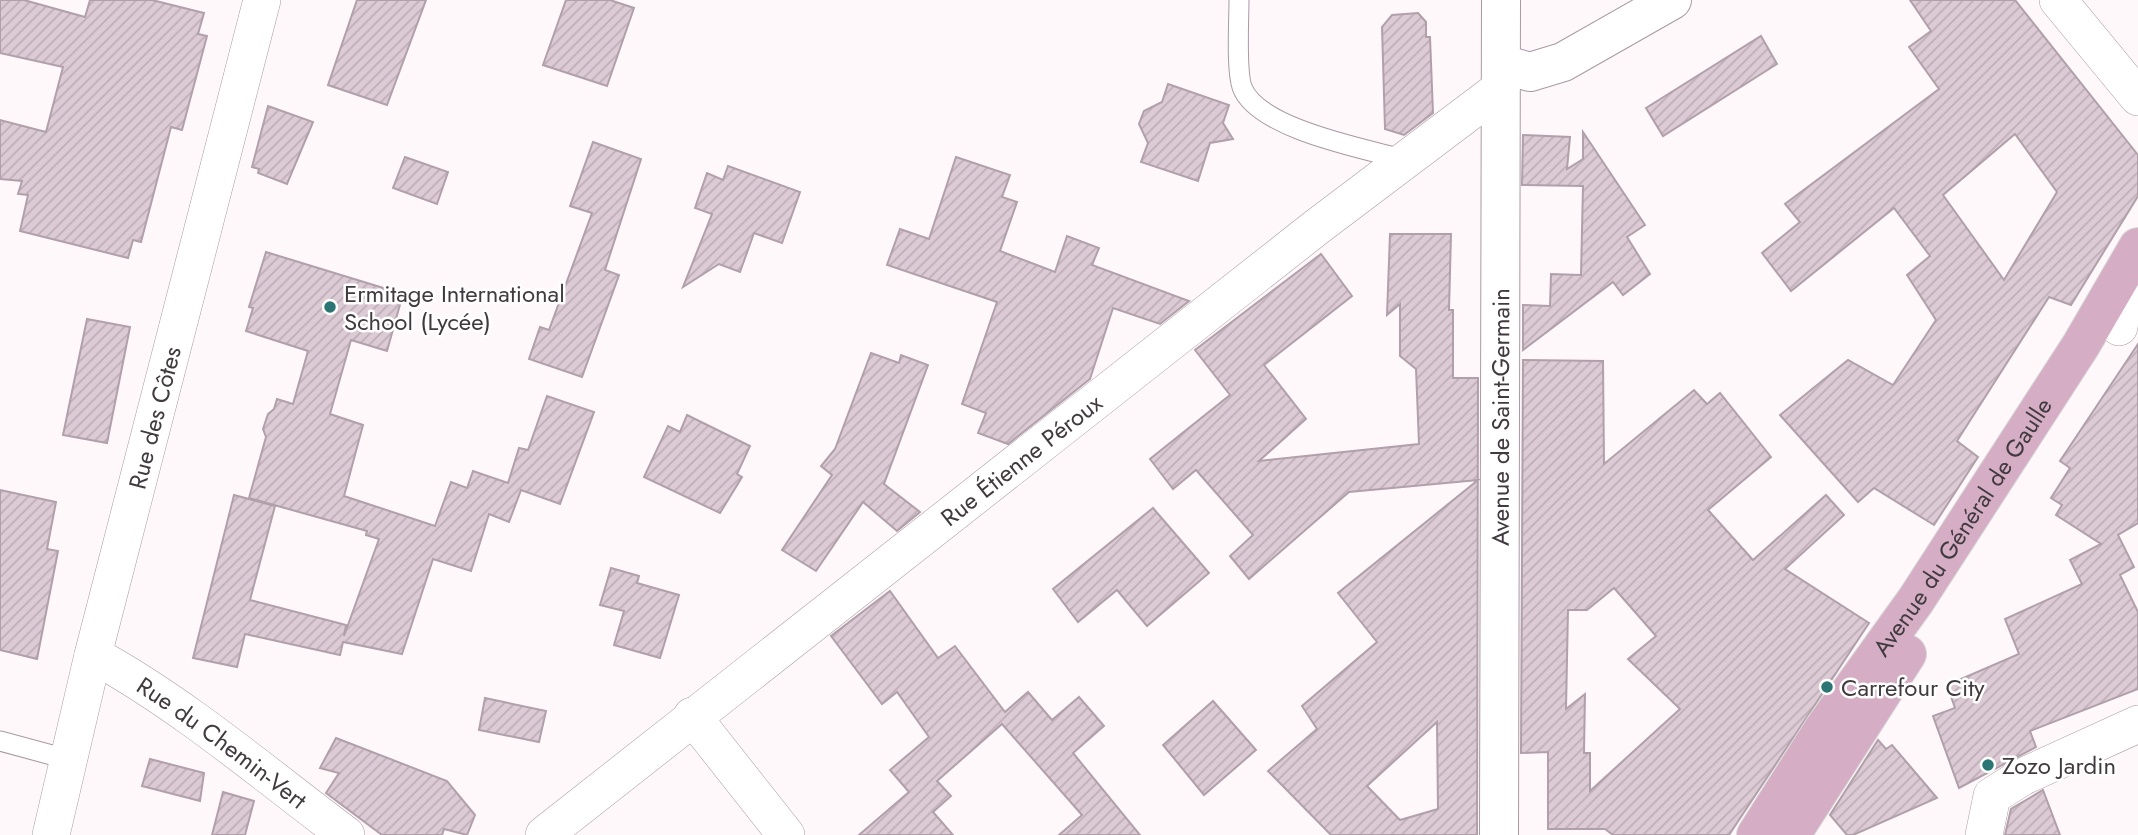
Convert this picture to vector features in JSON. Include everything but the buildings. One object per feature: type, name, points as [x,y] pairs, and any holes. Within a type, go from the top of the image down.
[{"type":"main road","name":"Avenue de Saint-Germain","points":[[1499,835],[1501,0]]},
{"type":"main road","points":[[1501,76],[1530,72],[1563,62],[1672,0]]},
{"type":"main road","name":"Avenue du Général de Gaulle","points":[[1756,835],[1796,771],[1916,600],[2081,345],[2138,247]]},
{"type":"main road","name":"Avenue du Général de Gaulle","points":[[1791,835],[2128,311]]},
{"type":"street","name":"Rue des Côtes","points":[[51,835],[93,655],[262,0]]},
{"type":"street","points":[[2057,0],[2138,97]]},
{"type":"street","name":"Rue Étienne Péroux","points":[[544,835],[692,716],[1406,160],[1501,76]]},
{"type":"street","points":[[2128,311],[2124,291],[2138,269]]},
{"type":"street","name":"Rue du Chemin-Vert","points":[[93,655],[119,669],[225,744],[346,835]]},
{"type":"street","points":[[692,716],[786,835]]},
{"type":"street","points":[[1984,835],[1992,796],[2022,778],[2138,724]]},
{"type":"street","points":[[1771,835],[1798,791],[1796,771]]},
{"type":"lane","points":[[1239,0],[1242,86],[1265,114],[1345,144],[1406,160]]},
{"type":"lane","points":[[0,741],[70,760]]},
{"type":"place","name":"Ermitage International School (Lycée)","points":[[330,307]]},
{"type":"place","name":"Carrefour City","points":[[1827,687]]},
{"type":"place","name":"Zozo Jardin","points":[[1988,765]]}]
